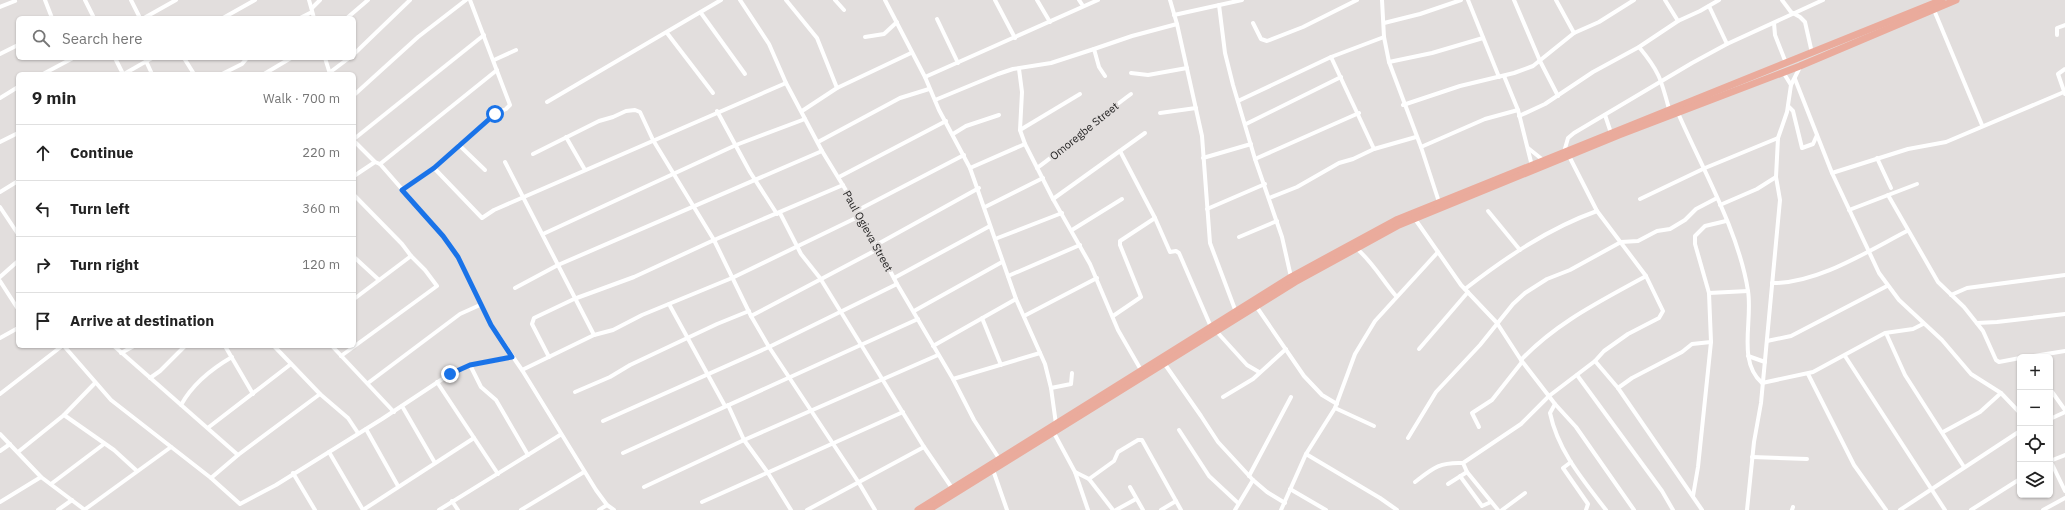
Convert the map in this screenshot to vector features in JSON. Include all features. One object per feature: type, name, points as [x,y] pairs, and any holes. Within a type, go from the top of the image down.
[{"type":"highway","points":[[928,510],[935,508],[1164,363],[1214,330],[1236,312],[1291,277],[1396,220],[1532,166],[1543,160],[1566,154],[1678,113],[1812,53],[1942,0]]},
{"type":"highway","points":[[918,510],[1056,425],[1141,370],[1256,306],[1323,265],[1414,218],[1669,109],[1783,67],[1800,66],[1956,0]]},
{"type":"street","points":[[45,0],[51,16]]},
{"type":"street","points":[[85,0],[93,16]]},
{"type":"street","points":[[131,0],[139,16]]},
{"type":"street","points":[[148,16],[176,0]]},
{"type":"street","points":[[229,16],[255,0]]},
{"type":"street","points":[[309,0],[314,16]]},
{"type":"street","points":[[303,16],[312,10],[320,0]]},
{"type":"street","points":[[349,16],[368,0]]},
{"type":"street","points":[[356,52],[410,0]]},
{"type":"street","points":[[356,92],[418,36],[466,0]]},
{"type":"street","points":[[402,190],[434,168],[495,114],[506,110],[510,105],[470,0]]},
{"type":"street","points":[[547,102],[721,0]]},
{"type":"street","name":"Paul Ogieva Street","points":[[740,0],[769,44],[786,83],[822,151],[858,210],[897,284],[953,379],[974,420],[1000,460]]},
{"type":"street","points":[[786,0],[817,38],[837,88]]},
{"type":"street","points":[[834,0],[844,10]]},
{"type":"street","points":[[995,0],[1015,38]]},
{"type":"street","points":[[1037,0],[1050,22]]},
{"type":"street","points":[[1079,0],[1083,6]]},
{"type":"street","points":[[925,77],[1098,0]]},
{"type":"street","points":[[1170,0],[1196,108],[1204,158],[1210,243],[1236,312]]},
{"type":"street","points":[[1174,15],[1242,0]]},
{"type":"street","points":[[1253,23],[1261,39],[1267,41],[1303,27],[1356,0]]},
{"type":"street","points":[[1382,0],[1384,37],[1388,62],[1403,105],[1421,147],[1439,202]]},
{"type":"street","points":[[1384,23],[1420,14],[1461,0]]},
{"type":"street","points":[[1468,0],[1483,38],[1518,110],[1532,166]]},
{"type":"street","points":[[1514,0],[1540,61],[1558,96]]},
{"type":"street","points":[[1556,0],[1574,33]]},
{"type":"street","points":[[1403,105],[1460,86],[1501,77],[1533,66],[1574,33],[1598,22],[1634,0]]},
{"type":"street","points":[[1665,0],[1678,21]]},
{"type":"street","points":[[1519,116],[1558,96],[1593,72],[1639,47],[1678,21],[1719,0]]},
{"type":"street","points":[[1782,0],[1793,14],[1800,17],[1805,22],[1812,53]]},
{"type":"street","points":[[1415,482],[1441,465],[1449,462],[1463,463],[1521,424],[1549,396],[1595,361],[1610,347],[1628,334],[1662,315],[1662,307],[1646,276],[1597,211],[1566,154],[1568,138],[1661,81],[1727,44],[1823,0]]},
{"type":"street","points":[[0,7],[15,1]]},
{"type":"street","points":[[888,1],[911,53],[925,77],[934,100],[964,155],[979,188],[1002,262],[1016,299],[1040,353],[1051,388],[1056,425]]},
{"type":"street","points":[[1219,5],[1226,53],[1238,101],[1246,124],[1255,159],[1277,221],[1291,277]]},
{"type":"street","points":[[1709,6],[1727,44]]},
{"type":"street","points":[[1934,10],[1982,125]]},
{"type":"street","points":[[701,13],[745,74]]},
{"type":"street","points":[[937,19],[958,63]]},
{"type":"street","points":[[865,37],[884,34],[897,22]]},
{"type":"street","points":[[1774,23],[1775,35],[1783,67],[1792,84]]},
{"type":"street","points":[[934,100],[998,74],[1051,63],[1132,36],[1177,24]]},
{"type":"street","points":[[2057,35],[2057,28],[2065,25]]},
{"type":"street","points":[[666,33],[713,93]]},
{"type":"street","points":[[356,138],[484,35]]},
{"type":"street","points":[[1238,101],[1332,57],[1384,37]]},
{"type":"street","points":[[1388,62],[1432,53],[1483,38]]},
{"type":"street","points":[[0,54],[16,46]]},
{"type":"street","points":[[1639,47],[1654,66],[1661,81],[1669,109]]},
{"type":"street","points":[[1094,49],[1099,67],[1105,76]]},
{"type":"street","points":[[494,60],[516,50]]},
{"type":"street","points":[[802,111],[837,88],[911,53]]},
{"type":"street","points":[[1332,57],[1359,113],[1374,149]]},
{"type":"street","points":[[48,72],[68,60]]},
{"type":"street","points":[[116,60],[122,72]]},
{"type":"street","points":[[185,60],[193,72]]},
{"type":"street","points":[[226,72],[242,64],[245,60]]},
{"type":"street","points":[[267,72],[288,60]]},
{"type":"street","points":[[326,60],[328,72]]},
{"type":"street","points":[[332,72],[346,60]]},
{"type":"street","points":[[127,72],[146,61],[151,72]]},
{"type":"street","points":[[1747,510],[1752,458],[1765,362],[1780,200],[1776,177],[1778,138],[1788,106],[1792,84],[1800,66]]},
{"type":"street","points":[[1131,74],[1148,75],[1187,68]]},
{"type":"street","points":[[1019,69],[1022,92],[1020,130],[1025,144],[1053,199],[1072,230],[1097,278],[1113,316],[1141,370]]},
{"type":"street","points":[[1832,173],[1908,149],[1946,142],[1982,125],[2064,93],[2058,74],[2065,69]]},
{"type":"street","points":[[380,164],[497,70]]},
{"type":"street","points":[[1246,124],[1341,77]]},
{"type":"street","points":[[1795,78],[1832,173],[1868,250],[1887,286],[1923,324],[1942,340],[1971,374],[2001,393],[2017,410]]},
{"type":"street","points":[[434,168],[479,217],[484,217],[494,210],[717,111],[786,83]]},
{"type":"street","points":[[0,98],[16,88]]},
{"type":"street","points":[[818,142],[900,98],[929,88]]},
{"type":"street","points":[[1020,130],[1080,94]]},
{"type":"street","name":"Omoregbe Street","points":[[1037,168],[1072,143],[1105,113],[1131,94]]},
{"type":"street","points":[[1788,106],[1793,112],[1802,148],[1813,144],[1817,135]]},
{"type":"street","points":[[1160,113],[1196,108]]},
{"type":"street","points":[[533,154],[599,120],[635,110],[640,112],[653,140],[714,240],[768,347],[859,482],[875,510]]},
{"type":"street","points":[[1421,147],[1485,119],[1518,110]]},
{"type":"street","points":[[717,111],[755,180],[820,278],[860,346],[883,379],[924,447],[952,488]]},
{"type":"street","points":[[1255,159],[1359,113]]},
{"type":"street","points":[[1678,113],[1705,168],[1742,264],[1748,291],[1750,316],[1748,356],[1752,373],[1762,383]]},
{"type":"street","points":[[953,134],[966,126],[999,115]]},
{"type":"street","points":[[1605,115],[1611,133]]},
{"type":"street","points":[[543,234],[736,145],[805,119]]},
{"type":"street","points":[[839,178],[946,121]]},
{"type":"street","points":[[0,142],[16,133]]},
{"type":"street","points":[[1053,199],[1145,133]]},
{"type":"street","points":[[566,137],[585,170]]},
{"type":"street","points":[[1269,198],[1297,187],[1339,163],[1353,159],[1374,149],[1416,137]]},
{"type":"street","points":[[1640,199],[1705,168],[1778,138]]},
{"type":"street","points":[[356,142],[375,162],[380,164],[443,236],[458,257],[491,325],[522,370],[560,435],[584,472],[607,505],[614,510]]},
{"type":"street","points":[[970,168],[1025,144]]},
{"type":"street","points":[[1204,158],[1251,144]]},
{"type":"street","points":[[459,145],[485,170]]},
{"type":"street","points":[[1528,148],[1543,160]]},
{"type":"street","points":[[515,288],[558,265],[694,208],[822,151]]},
{"type":"street","points":[[1120,151],[1155,218],[1170,252],[1176,251],[1179,253],[1214,330],[1242,360],[1259,372]]},
{"type":"street","points":[[858,210],[964,155]]},
{"type":"street","points":[[1877,158],[1891,188]]},
{"type":"street","points":[[356,175],[375,162]]},
{"type":"street","points":[[505,162],[543,234],[574,299],[594,335]]},
{"type":"street","points":[[1720,205],[1757,189],[1776,177]]},
{"type":"street","points":[[984,207],[1042,178]]},
{"type":"street","points":[[0,192],[16,182]]},
{"type":"street","points":[[1207,209],[1265,184]]},
{"type":"street","points":[[1849,210],[1916,184]]},
{"type":"street","points":[[549,357],[532,324],[532,320],[574,299],[634,277],[714,240],[843,185]]},
{"type":"street","points":[[575,392],[610,377],[630,365],[687,339],[750,313],[820,278],[979,188]]},
{"type":"street","points":[[1888,195],[1907,231],[1925,257],[1938,282],[1964,307],[1983,331],[1996,360],[1999,362],[2017,359]]},
{"type":"street","points":[[356,197],[402,244],[437,286],[356,345]]},
{"type":"street","points":[[1408,438],[1436,392],[1480,345],[1497,323],[1525,293],[1547,279],[1570,270],[1620,242],[1638,241],[1657,231],[1670,229],[1685,220],[1696,209],[1717,198]]},
{"type":"street","points":[[1072,230],[1122,199]]},
{"type":"street","points":[[0,207],[16,228]]},
{"type":"street","points":[[1488,211],[1520,250]]},
{"type":"street","points":[[1418,349],[1467,290],[1503,260],[1572,220],[1597,211]]},
{"type":"street","points":[[995,239],[1062,213]]},
{"type":"street","points":[[522,370],[594,335],[613,330],[732,278],[860,216]]},
{"type":"street","points":[[1113,316],[1141,297],[1120,241],[1155,218]]},
{"type":"street","points":[[1414,218],[1467,290],[1497,323],[1522,361],[1555,404],[1576,427],[1634,510]]},
{"type":"street","points":[[1239,237],[1277,221]]},
{"type":"street","points":[[1693,496],[1698,467],[1711,342],[1709,293],[1695,244],[1695,236],[1705,226],[1726,221]]},
{"type":"street","points":[[894,278],[990,226]]},
{"type":"street","points":[[1772,283],[1784,283],[1814,275],[1907,231]]},
{"type":"street","points":[[1008,276],[1080,245]]},
{"type":"street","points":[[1356,248],[1365,255],[1380,277],[1396,296]]},
{"type":"street","points":[[1281,510],[1306,454],[1336,406],[1355,354],[1375,321],[1396,296],[1438,252]]},
{"type":"street","points":[[356,297],[411,256]]},
{"type":"street","points":[[356,260],[379,280]]},
{"type":"street","points":[[914,311],[1002,262]]},
{"type":"street","points":[[0,277],[16,263]]},
{"type":"street","points":[[1951,295],[1967,288],[2065,275]]},
{"type":"street","points":[[1479,426],[1472,413],[1492,400],[1539,341],[1555,329],[1646,276]]},
{"type":"street","points":[[1024,316],[1097,278]]},
{"type":"street","points":[[0,281],[16,306]]},
{"type":"street","points":[[603,421],[707,373],[768,347],[897,284]]},
{"type":"street","points":[[1767,341],[1791,336],[1887,286]]},
{"type":"street","points":[[1709,293],[1748,291]]},
{"type":"street","points":[[933,346],[1016,299]]},
{"type":"street","points":[[670,304],[687,339],[726,405],[744,440],[768,473],[791,510]]},
{"type":"street","points":[[368,383],[460,314],[480,305]]},
{"type":"street","points":[[1256,306],[1304,376],[1322,395],[1336,406],[1374,426]]},
{"type":"street","points":[[1977,323],[2065,314]]},
{"type":"street","points":[[982,318],[1001,366]]},
{"type":"street","points":[[622,453],[918,320]]},
{"type":"street","points":[[1762,383],[1808,374],[1845,356],[1886,333],[1913,329],[1923,324]]},
{"type":"street","points":[[0,338],[16,329]]},
{"type":"street","points":[[1886,333],[1905,375],[1923,405],[1943,432],[1964,467]]},
{"type":"street","points":[[1618,388],[1632,378],[1682,352],[1688,345],[1711,342]]},
{"type":"street","points":[[0,394],[60,348]]},
{"type":"street","points":[[65,348],[111,400],[211,478],[240,504],[276,485],[394,412],[437,382],[470,365],[512,357]]},
{"type":"street","points":[[116,348],[181,405],[209,427],[238,455]]},
{"type":"street","points":[[121,353],[130,348]]},
{"type":"street","points":[[150,378],[160,371],[183,348]]},
{"type":"street","points":[[226,348],[253,394]]},
{"type":"street","points":[[276,348],[320,394],[348,418],[358,433]]},
{"type":"street","points":[[334,348],[394,412]]},
{"type":"street","points":[[341,356],[352,348]]},
{"type":"street","points":[[1223,397],[1245,385],[1286,349]]},
{"type":"street","points":[[2046,354],[2065,351]]},
{"type":"street","points":[[953,379],[1001,366],[1040,353]]},
{"type":"street","points":[[644,487],[744,440],[938,355]]},
{"type":"street","points":[[1748,356],[1765,362]]},
{"type":"street","points":[[1845,356],[1945,510]]},
{"type":"street","points":[[181,405],[195,386],[232,357]]},
{"type":"street","points":[[1595,361],[1618,388],[1702,510]]},
{"type":"street","points":[[1164,363],[1218,442],[1249,476],[1267,492],[1285,503]]},
{"type":"street","points":[[209,427],[291,364]]},
{"type":"street","points":[[470,365],[481,386],[496,400],[528,455]]},
{"type":"street","points":[[1051,388],[1071,384],[1072,373]]},
{"type":"street","points":[[1808,374],[1854,465],[1886,510]]},
{"type":"street","points":[[1577,375],[1662,491],[1673,510]]},
{"type":"street","points":[[437,382],[498,474]]},
{"type":"street","points":[[18,452],[64,415],[95,383]]},
{"type":"street","points":[[2051,390],[2065,411],[2053,417]]},
{"type":"street","points":[[1943,432],[1980,412],[2001,393]]},
{"type":"street","points":[[211,478],[238,455],[320,394]]},
{"type":"street","points":[[1249,476],[1291,397]]},
{"type":"street","points":[[1555,404],[1550,413],[1558,441],[1571,462],[1606,510]]},
{"type":"street","points":[[402,406],[435,463]]},
{"type":"street","points":[[702,502],[903,412]]},
{"type":"street","points":[[64,415],[137,470]]},
{"type":"street","points":[[366,429],[398,486]]},
{"type":"street","points":[[1179,430],[1209,476],[1238,503]]},
{"type":"street","points":[[1054,433],[1075,472],[1088,510]]},
{"type":"street","points":[[1900,510],[2017,433]]},
{"type":"street","points":[[0,434],[41,477],[85,510],[137,470],[157,458],[171,447]]},
{"type":"street","points":[[439,510],[560,435]]},
{"type":"street","points":[[329,452],[363,510],[474,438]]},
{"type":"street","points":[[1089,479],[1114,461],[1118,452],[1138,440],[1142,440],[1181,510]]},
{"type":"street","points":[[0,451],[10,444]]},
{"type":"street","points":[[51,484],[104,444]]},
{"type":"street","points":[[807,510],[924,447]]},
{"type":"street","points":[[1306,454],[1380,498],[1397,510]]},
{"type":"street","points":[[2053,459],[2065,455]]},
{"type":"street","points":[[1752,458],[1807,459]]},
{"type":"street","points":[[1571,462],[1563,468],[1588,504],[1586,510]]},
{"type":"street","points":[[2051,462],[2065,491]]},
{"type":"street","points":[[1463,463],[1467,472],[1498,510]]},
{"type":"street","points":[[993,470],[1007,510]]},
{"type":"street","points":[[521,510],[584,472]]},
{"type":"street","points":[[1075,472],[1089,479],[1113,510]]},
{"type":"street","points":[[1448,484],[1467,472]]},
{"type":"street","points":[[293,474],[315,510]]},
{"type":"street","points":[[1460,476],[1482,506],[1491,502]]},
{"type":"street","points":[[0,502],[41,477]]},
{"type":"street","points":[[1466,485],[1473,479]]},
{"type":"street","points":[[1235,510],[1238,503],[1254,480]]},
{"type":"street","points":[[1972,510],[2017,481]]},
{"type":"street","points":[[1471,491],[1478,486]]},
{"type":"street","points":[[1130,487],[1143,510]]},
{"type":"street","points":[[1290,489],[1326,510]]},
{"type":"street","points":[[1502,510],[1525,493]]},
{"type":"street","points":[[2043,510],[2065,498]]},
{"type":"street","points":[[1116,510],[1136,499]]},
{"type":"street","points":[[58,510],[72,500]]},
{"type":"street","points":[[452,501],[458,510]]},
{"type":"street","points":[[1161,510],[1176,502]]},
{"type":"street","points":[[598,510],[607,505]]},
{"type":"route","points":[[450,374],[470,365],[512,357],[480,305],[478,297],[458,257],[443,236],[402,190],[434,168],[495,114]]}]
